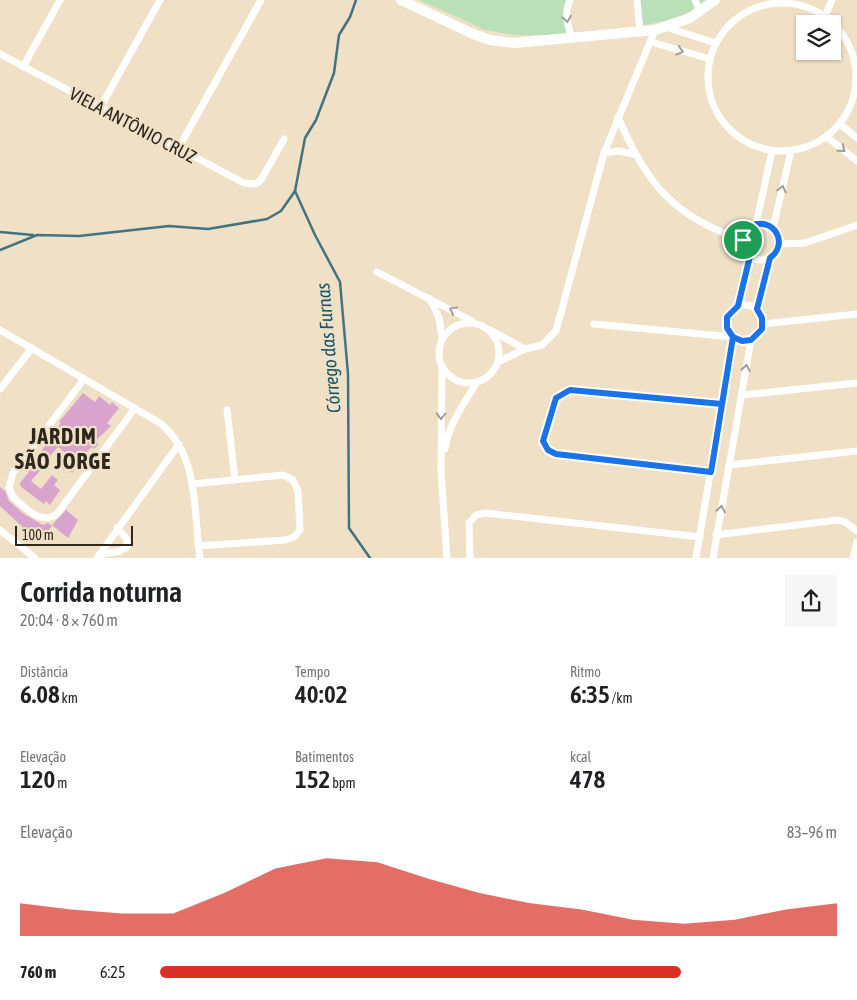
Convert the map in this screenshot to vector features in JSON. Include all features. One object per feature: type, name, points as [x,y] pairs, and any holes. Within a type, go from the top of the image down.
[{"type":"main road","points":[[402,0],[453,26],[490,40],[514,43],[655,30],[700,12],[716,0]]},
{"type":"street","points":[[23,67],[60,0]]},
{"type":"street","points":[[100,108],[160,0]]},
{"type":"street","points":[[178,149],[262,0]]},
{"type":"street","points":[[570,0],[566,8],[566,20],[572,39]]},
{"type":"street","points":[[637,0],[640,32]]},
{"type":"street","points":[[695,0],[700,12]]},
{"type":"street","points":[[825,15],[832,0]]},
{"type":"street","points":[[824,15],[808,3],[780,2],[754,8],[732,22],[716,43],[710,59],[709,90],[721,118],[743,140],[772,150],[791,151],[810,146],[827,137],[840,124],[851,105],[857,72],[847,40],[841,33]]},
{"type":"street","points":[[666,27],[716,43]]},
{"type":"street","points":[[441,471],[447,434],[477,382],[490,374],[498,362],[525,349],[542,345],[556,331],[604,153],[655,30]]},
{"type":"street","points":[[651,42],[710,59]]},
{"type":"street","name":"VIELA ANTÔNIO CRUZ","points":[[0,54],[244,183],[256,184],[265,175],[284,139]]},
{"type":"street","points":[[618,117],[633,154],[658,189],[679,208],[718,231],[743,240]]},
{"type":"street","points":[[840,124],[857,138]]},
{"type":"street","points":[[827,137],[857,161]]},
{"type":"street","points":[[756,224],[772,150]]},
{"type":"street","points":[[604,153],[619,151],[633,154]]},
{"type":"street","points":[[774,228],[791,151]]},
{"type":"street","points":[[762,223],[774,228],[780,244],[775,254],[770,258],[760,260],[750,256],[743,240],[747,230],[756,224],[762,223]]},
{"type":"street","points":[[780,244],[805,243],[857,225]]},
{"type":"street","points":[[738,306],[750,256]]},
{"type":"street","points":[[757,309],[770,258]]},
{"type":"street","points":[[377,272],[525,349]]},
{"type":"street","points":[[430,298],[439,318],[442,338],[439,348],[442,367],[441,471],[447,558]]},
{"type":"street","points":[[594,324],[733,337],[742,341],[751,340],[760,334],[763,324],[760,313],[748,304],[738,306],[729,312],[726,322],[733,337],[696,558]]},
{"type":"street","points":[[763,324],[857,314]]},
{"type":"street","points":[[442,338],[456,325],[475,322]]},
{"type":"street","points":[[0,330],[160,422],[179,444],[186,457],[192,484],[200,558]]},
{"type":"street","points":[[489,330],[498,341],[498,362]]},
{"type":"street","points":[[713,558],[751,340]]},
{"type":"street","points":[[0,389],[32,348]]},
{"type":"street","points":[[442,367],[457,381],[477,382]]},
{"type":"street","points":[[84,379],[13,473],[10,480],[13,498],[38,517],[48,519],[56,514],[135,408]]},
{"type":"street","points":[[742,395],[857,383]]},
{"type":"street","points":[[711,472],[556,454],[548,450],[543,441],[556,398],[570,390],[722,404]]},
{"type":"street","points":[[227,410],[235,479]]},
{"type":"street","points":[[98,556],[179,444]]},
{"type":"street","points":[[729,465],[857,452]]},
{"type":"street","points":[[192,484],[283,475],[293,480],[298,490],[300,530],[298,534],[285,540],[198,546]]},
{"type":"street","points":[[470,558],[469,523],[476,515],[485,512],[700,537]]},
{"type":"street","points":[[716,535],[838,520],[845,522],[857,531]]},
{"type":"street","points":[[98,556],[120,552],[127,547],[127,539],[117,528]]},
{"type":"street","points":[[0,530],[35,558]]},
{"type":"street","points":[[853,558],[857,542]]},
{"type":"green space","points":[[419,0],[569,0],[570,35],[515,35],[486,30]]},
{"type":"green space","points":[[639,0],[707,0],[685,14],[643,25]]},
{"type":"building","points":[[83,393],[95,402],[99,396],[110,405],[112,402],[119,408],[107,423],[111,426],[95,441],[99,444],[84,454],[74,465],[76,467],[72,473],[62,465],[69,456],[58,447],[49,457],[51,458],[31,481],[41,489],[52,475],[58,480],[54,485],[60,490],[50,505],[46,501],[44,504],[21,487],[20,483],[61,423],[59,422]]},
{"type":"building","points":[[0,487],[5,491],[9,501],[24,514],[43,525],[48,523],[52,526],[39,542],[0,506]]},
{"type":"building","points":[[66,510],[78,520],[68,538],[52,525]]},
{"type":"waterway","points":[[0,250],[37,235],[79,236],[169,226],[208,229],[267,219],[281,211],[295,191],[305,138],[316,120],[334,73],[339,35],[350,17],[356,0]]},
{"type":"waterway","name":"Córrego das Furnas","points":[[295,191],[315,235],[340,282],[348,374],[349,528],[370,558]]},
{"type":"waterway","points":[[0,232],[33,235]]},
{"type":"district","name":"JARDIM SÃO JORGE","points":[[63,448]]},
{"type":"route","points":[[743,240],[744,235],[751,226],[762,223],[774,228],[780,238],[780,244],[778,250],[770,258],[757,309],[763,324],[760,334],[756,338],[746,341],[737,340],[733,337],[711,472],[556,454],[548,450],[543,441],[556,398],[570,390],[722,404],[733,337],[729,333],[726,322],[729,312],[738,306],[750,256],[746,252],[743,240]]}]
